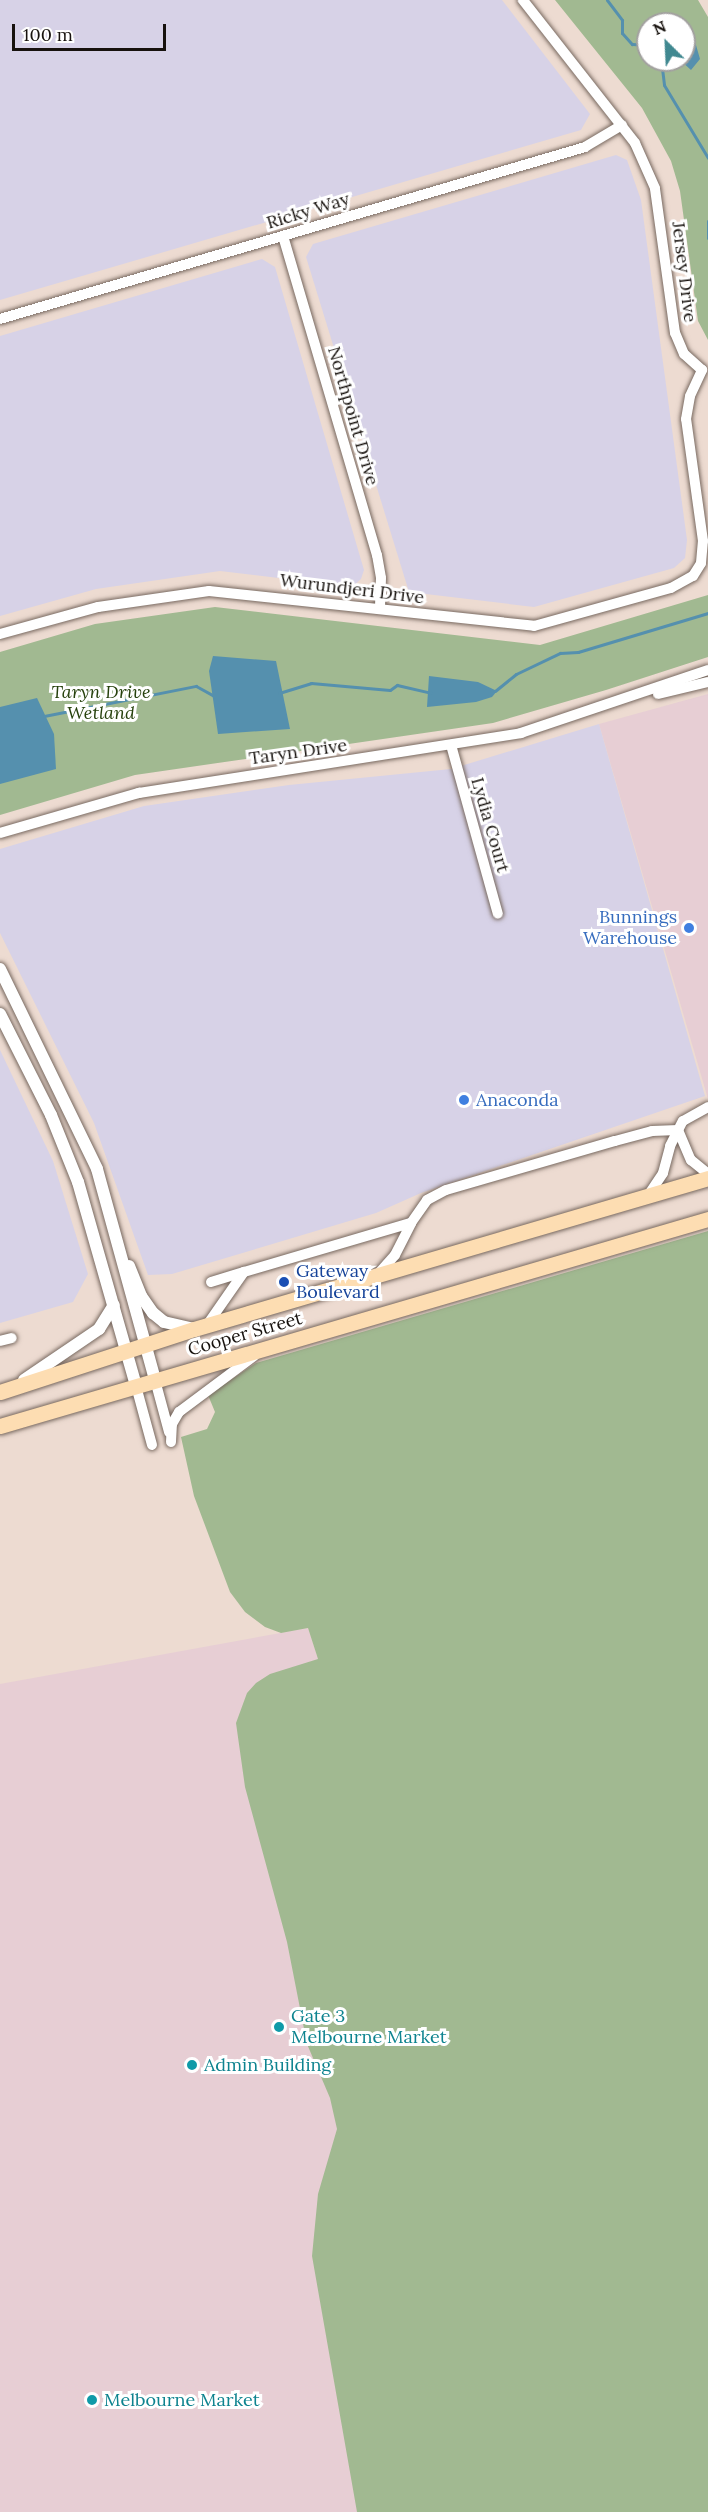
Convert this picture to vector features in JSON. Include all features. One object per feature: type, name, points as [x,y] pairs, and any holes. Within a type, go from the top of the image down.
[{"type":"main road","name":"Cooper Street","points":[[7,1390],[128,1353],[145,1344],[708,1176]]},
{"type":"main road","name":"Cooper Street","points":[[0,1426],[708,1219]]},
{"type":"street","name":"Jersey Drive","points":[[523,0],[622,125],[642,155],[655,188],[678,345],[705,371],[690,396],[686,419],[704,541],[701,563],[694,574]]},
{"type":"street","name":"Ricky Way","points":[[0,319],[585,147],[622,125]]},
{"type":"street","name":"Northpoint Drive","points":[[283,236],[377,555],[381,578],[380,608]]},
{"type":"street","name":"Wurundjeri Drive","points":[[0,634],[98,607],[209,591],[534,626],[671,588],[694,574]]},
{"type":"street","name":"Taryn Drive","points":[[0,833],[139,793],[521,734],[603,708],[708,670]]},
{"type":"street","name":"Taryn Drive","points":[[603,708],[708,682]]},
{"type":"street","name":"Lydia Court","points":[[451,745],[498,914]]},
{"type":"street","points":[[0,969],[97,1168],[120,1245],[141,1296],[153,1313],[164,1322],[201,1327]]},
{"type":"street","points":[[0,1014],[51,1115],[78,1182],[128,1353],[152,1446]]},
{"type":"street","points":[[51,1115],[68,1105]]},
{"type":"street","points":[[647,1196],[663,1173],[678,1130],[691,1114],[708,1107]]},
{"type":"street","points":[[376,1276],[395,1255],[411,1222],[427,1200],[446,1190],[615,1140],[678,1130]]},
{"type":"street","name":"Cooper Street","points":[[678,1130],[691,1160],[708,1176]]},
{"type":"street","points":[[211,1282],[411,1222]]},
{"type":"street","points":[[120,1245],[127,1285],[171,1442],[172,1424],[178,1412],[270,1347]]},
{"type":"street","name":"Cooper Street","points":[[201,1327],[244,1272]]},
{"type":"street","points":[[7,1390],[99,1329],[114,1305]]},
{"type":"street","points":[[0,1341],[12,1338]]},
{"type":"shaded area","points":[[0,0],[502,0],[590,114],[581,130],[0,300]]},
{"type":"shaded area","points":[[616,155],[627,160],[641,200],[687,540],[685,558],[674,568],[534,607],[409,592],[306,257],[313,244]]},
{"type":"shaded area","points":[[262,259],[275,267],[364,570],[361,579],[352,587],[220,571],[96,589],[0,616],[0,336]]},
{"type":"shaded area","name":"Bunnings Warehouse","points":[[708,694],[708,1099],[599,724]]},
{"type":"shaded area","points":[[599,724],[705,1096],[421,1193],[376,1213],[172,1274],[148,1275],[94,1123],[0,933],[0,849],[144,806],[289,785],[451,769]]},
{"type":"shaded area","points":[[0,1050],[53,1161],[88,1274],[73,1302],[0,1323]]},
{"type":"shaded area","points":[[308,1628],[405,1926],[515,2512],[0,2512],[0,1684]]},
{"type":"green space","points":[[555,0],[698,0],[708,17],[708,340],[698,321],[680,191],[671,161],[642,108]]},
{"type":"green space","name":"Taryn Drive Wetland","points":[[708,595],[708,657],[606,690],[493,723],[135,775],[0,815],[0,652],[95,624],[215,607],[540,645]]},
{"type":"green space","points":[[708,1231],[708,2512],[357,2512],[312,2256],[318,2194],[337,2129],[330,2098],[307,2044],[287,1942],[245,1787],[236,1723],[247,1693],[256,1683],[270,1674],[318,1659],[308,1628],[281,1633],[265,1627],[245,1612],[230,1592],[194,1496],[181,1437],[207,1429],[215,1412],[208,1395],[256,1363]]},
{"type":"water","points":[[696,45],[700,59],[696,64]]},
{"type":"water","points":[[213,656],[276,661],[290,729],[218,734],[209,671]]},
{"type":"water","points":[[429,676],[478,682],[497,691],[492,697],[476,702],[427,707]]},
{"type":"water","points":[[37,698],[54,734],[56,769],[0,784],[0,707]]},
{"type":"waterway","points":[[607,0],[622,20],[622,33],[632,44],[636,44]]},
{"type":"waterway","points":[[662,72],[664,85],[708,158]]},
{"type":"waterway","points":[[708,221],[708,238]]},
{"type":"waterway","points":[[495,691],[516,674],[560,653],[578,652],[708,613]]},
{"type":"waterway","points":[[279,693],[311,683],[390,690],[397,685],[432,693]]},
{"type":"waterway","points":[[44,716],[196,686],[214,696]]},
{"type":"place","name":"Bunnings Warehouse","points":[[689,928]]},
{"type":"place","name":"Anaconda","points":[[464,1100]]},
{"type":"place","name":"Gateway Boulevard","points":[[284,1282]]},
{"type":"place","name":"Gate 3 Melbourne Market","points":[[279,2027]]},
{"type":"place","name":"Admin Building","points":[[192,2065]]},
{"type":"place","name":"Melbourne Market","points":[[92,2400]]}]
